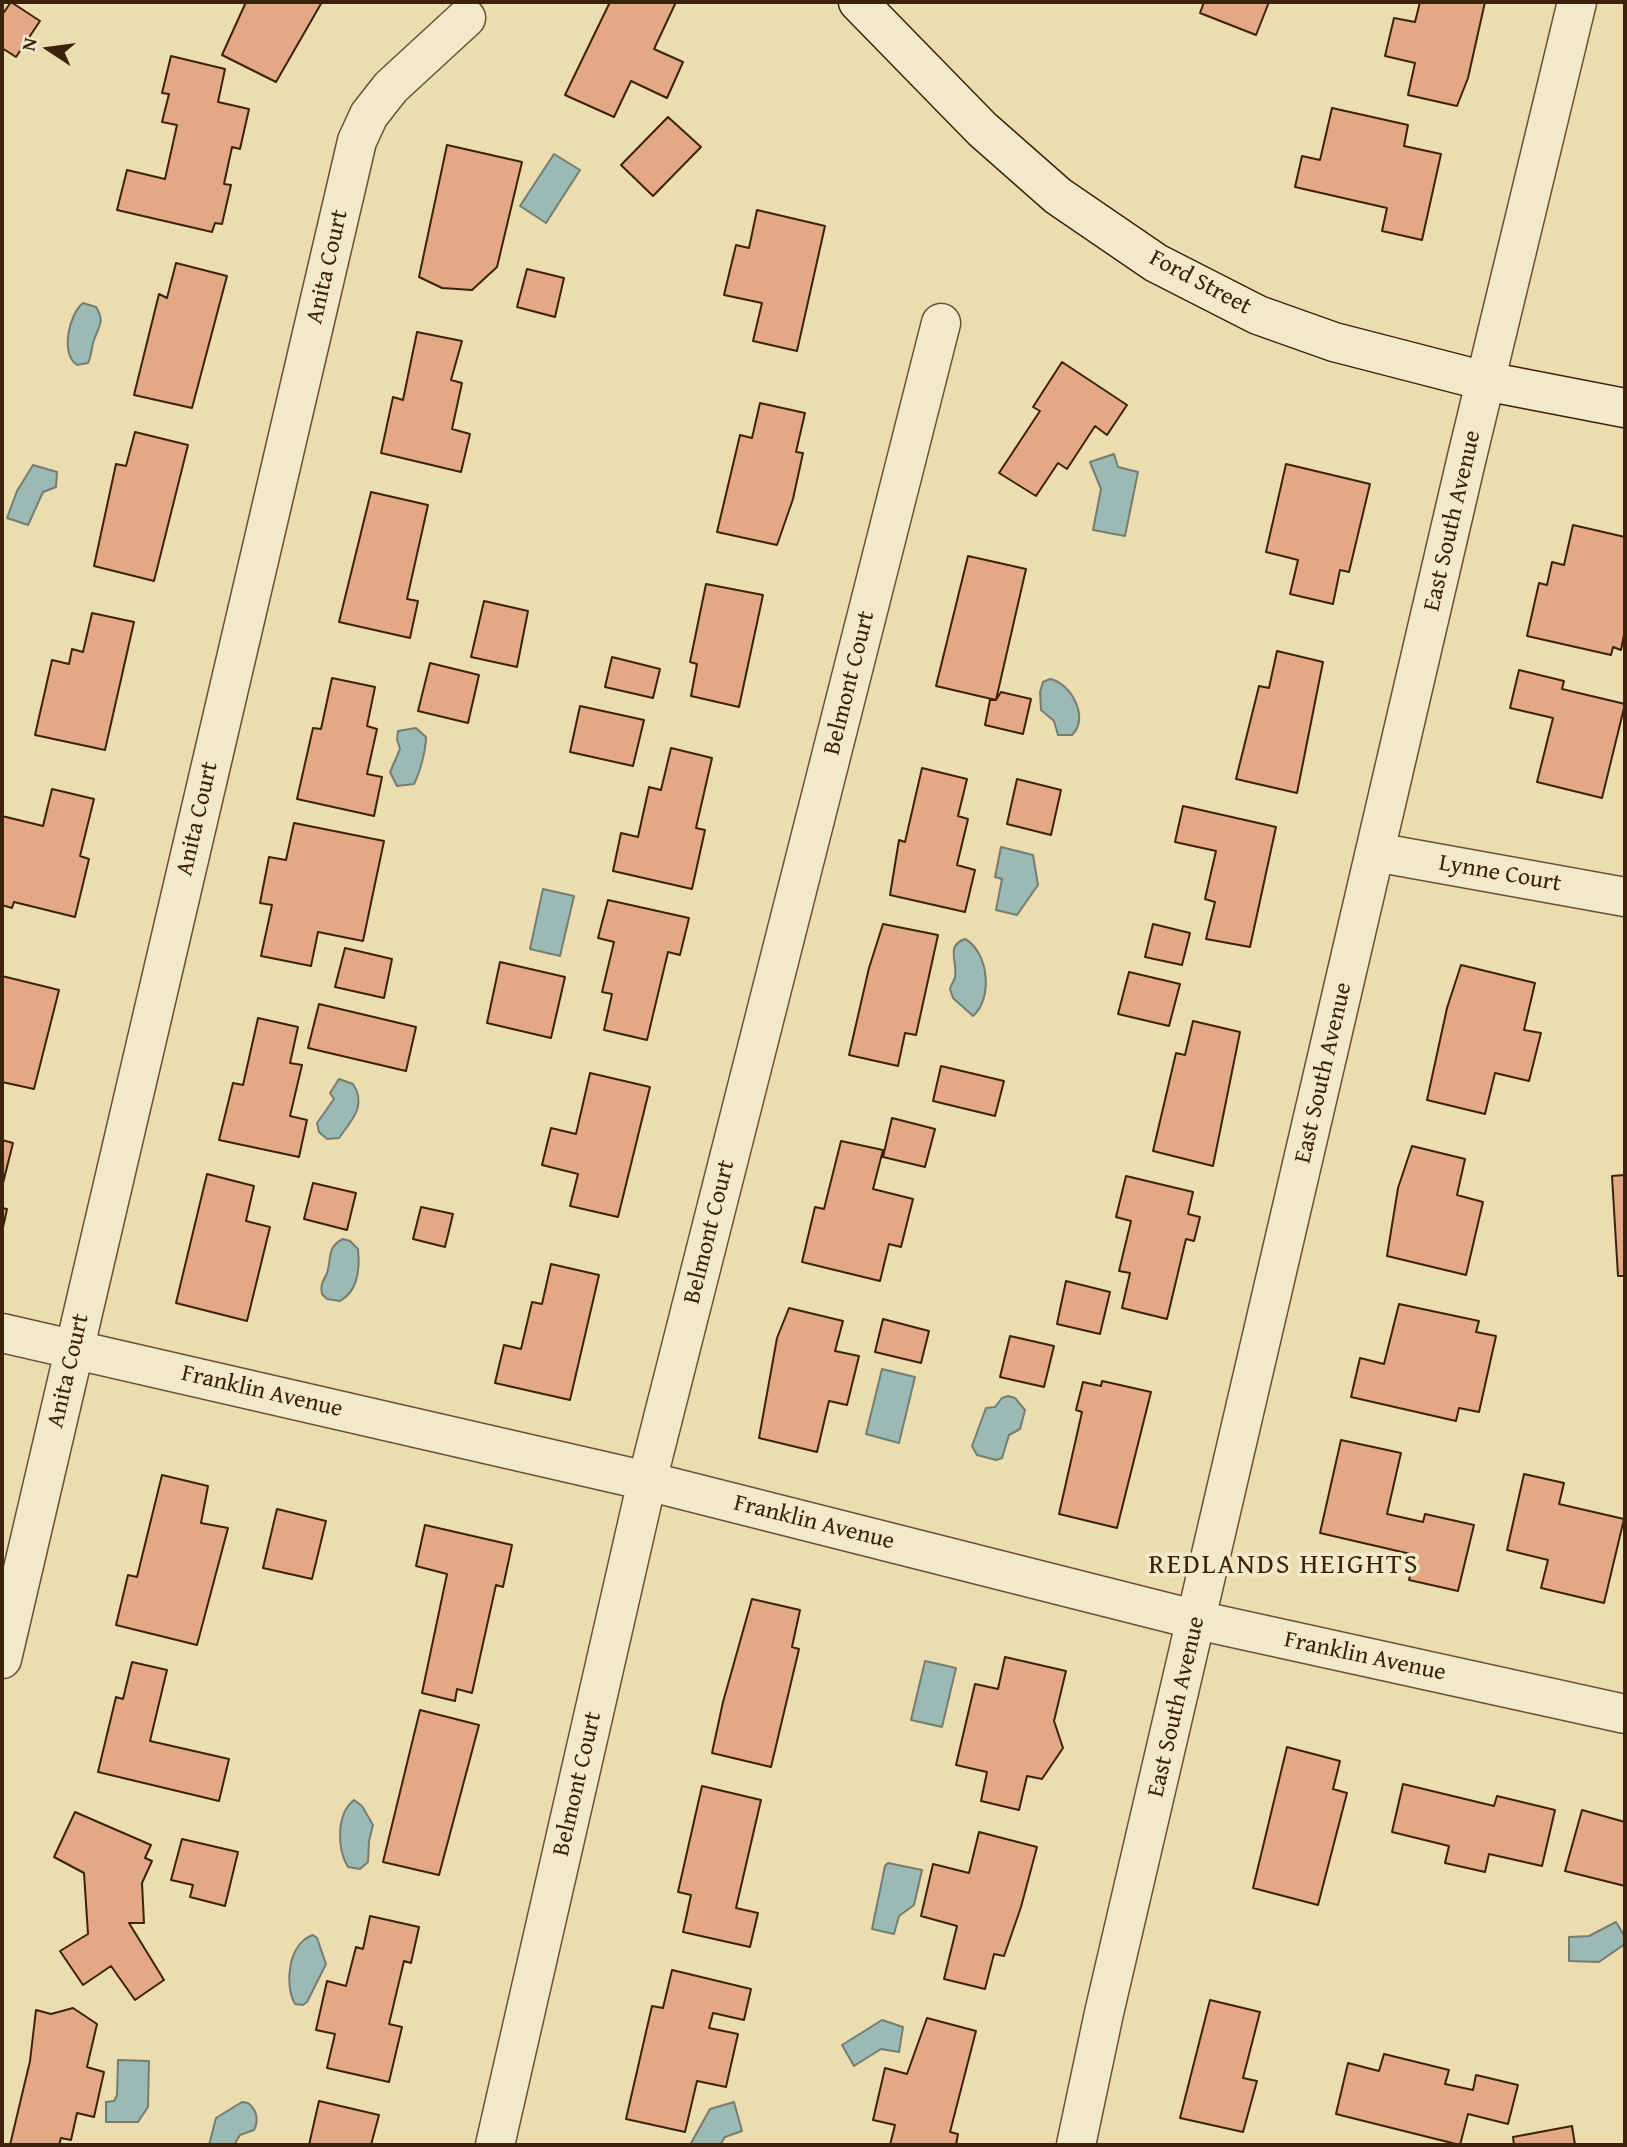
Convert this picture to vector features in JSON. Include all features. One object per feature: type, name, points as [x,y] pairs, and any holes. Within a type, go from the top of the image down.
[{"type":"street","name":"Ford Street","points":[[858,2],[982,129],[1048,188],[1156,262],[1258,315],[1334,342],[1485,381],[1625,408]]},
{"type":"street","name":"East South Avenue","points":[[1076,2145],[1104,2013],[1485,381],[1577,2]]},
{"type":"street","name":"Anita Court","points":[[2,1659],[357,141],[369,115],[391,86],[466,18]]},
{"type":"street","name":"Belmont Court","points":[[495,2145],[647,1481],[941,323]]},
{"type":"street","name":"Lynne Court","points":[[1375,852],[1625,897]]},
{"type":"street","name":"Franklin Avenue","points":[[2,1333],[647,1481],[1197,1620],[1625,1714]]},
{"type":"water","points":[[554,154],[580,170],[546,223],[520,206]]},
{"type":"water","points":[[83,303],[96,307],[101,320],[88,363],[77,365],[69,352],[68,334],[74,316]]},
{"type":"water","points":[[1114,454],[1118,467],[1138,472],[1125,536],[1093,530],[1101,489],[1090,462]]},
{"type":"water","points":[[33,465],[57,472],[56,487],[43,492],[28,525],[7,518],[17,491]]},
{"type":"water","points":[[1050,679],[1065,687],[1076,702],[1079,720],[1072,735],[1058,735],[1054,721],[1041,710],[1040,692],[1043,682]]},
{"type":"water","points":[[416,728],[426,737],[418,774],[414,784],[397,786],[390,772],[400,749],[398,731]]},
{"type":"water","points":[[1001,847],[1033,855],[1038,885],[1017,915],[996,910],[1002,879],[995,877]]},
{"type":"water","points":[[543,889],[574,896],[560,956],[530,949]]},
{"type":"water","points":[[965,939],[979,954],[986,976],[984,999],[973,1016],[953,998],[950,989],[955,977],[955,946]]},
{"type":"water","points":[[339,1079],[353,1084],[359,1099],[358,1106],[353,1119],[339,1138],[327,1139],[319,1132],[317,1123],[334,1099],[330,1093]]},
{"type":"water","points":[[343,1239],[350,1241],[358,1249],[356,1278],[346,1297],[340,1301],[327,1299],[322,1294],[322,1285],[332,1250]]},
{"type":"water","points":[[882,1369],[915,1377],[899,1443],[866,1434]]},
{"type":"water","points":[[1002,1398],[1015,1398],[1025,1410],[1020,1429],[1009,1435],[1002,1458],[996,1460],[977,1455],[972,1446],[986,1408],[995,1407]]},
{"type":"water","points":[[925,1661],[956,1668],[942,1727],[911,1720]]},
{"type":"water","points":[[354,1800],[362,1806],[373,1825],[368,1862],[360,1869],[348,1867],[340,1842],[344,1814]]},
{"type":"water","points":[[888,1863],[922,1870],[914,1905],[899,1916],[894,1934],[872,1929],[885,1866]]},
{"type":"water","points":[[1616,1922],[1625,1937],[1625,1944],[1599,1962],[1569,1961],[1569,1937],[1589,1936]]},
{"type":"water","points":[[313,1935],[317,1938],[326,1964],[307,2002],[303,2005],[295,2004],[289,1976],[293,1955],[305,1939]]},
{"type":"water","points":[[882,2020],[903,2027],[899,2052],[881,2049],[854,2066],[842,2045]]},
{"type":"water","points":[[118,2060],[149,2061],[148,2107],[138,2122],[106,2122],[106,2102],[114,2101],[117,2095]]},
{"type":"water","points":[[242,2102],[248,2103],[255,2112],[254,2130],[240,2135],[234,2145],[209,2145],[216,2118]]},
{"type":"water","points":[[734,2102],[742,2131],[725,2137],[720,2145],[690,2145],[710,2109]]},
{"type":"building","points":[[11,2],[40,21],[16,57],[2,48],[2,15]]},
{"type":"building","points":[[246,2],[322,2],[276,82],[222,55]]},
{"type":"building","points":[[610,2],[676,2],[654,49],[683,62],[667,98],[631,81],[614,117],[565,95]]},
{"type":"building","points":[[1204,2],[1269,2],[1256,35],[1200,13]]},
{"type":"building","points":[[1420,2],[1485,2],[1468,78],[1457,106],[1408,95],[1415,63],[1385,56],[1394,18],[1415,22]]},
{"type":"building","points":[[171,56],[225,69],[218,102],[249,109],[240,149],[232,147],[224,184],[231,185],[222,224],[215,223],[212,232],[117,210],[127,170],[165,179],[177,125],[162,122],[169,94],[162,93]]},
{"type":"building","points":[[1332,108],[1408,125],[1404,146],[1441,154],[1422,240],[1382,231],[1387,208],[1295,187],[1302,156],[1320,160]]},
{"type":"building","points":[[668,117],[701,147],[653,196],[621,165]]},
{"type":"building","points":[[447,145],[522,162],[497,267],[472,290],[442,288],[419,277]]},
{"type":"building","points":[[757,210],[825,226],[797,351],[753,341],[762,303],[724,295],[736,245],[749,248]]},
{"type":"building","points":[[176,263],[227,276],[192,408],[134,395],[159,294],[167,298]]},
{"type":"building","points":[[527,269],[564,278],[555,317],[517,307]]},
{"type":"building","points":[[417,332],[462,341],[451,380],[462,383],[452,429],[470,434],[461,472],[381,453],[393,397],[403,400]]},
{"type":"building","points":[[1062,362],[1127,405],[1107,435],[1095,426],[1067,469],[1058,463],[1036,496],[999,473],[1040,411],[1033,407]]},
{"type":"building","points":[[760,403],[805,413],[796,452],[803,453],[793,499],[777,545],[717,532],[740,435],[752,438]]},
{"type":"building","points":[[135,432],[188,445],[154,581],[94,566],[116,464],[126,466]]},
{"type":"building","points":[[1286,464],[1370,484],[1349,572],[1340,570],[1333,604],[1290,594],[1298,560],[1266,552]]},
{"type":"building","points":[[371,492],[428,505],[407,599],[418,601],[410,638],[339,622]]},
{"type":"building","points":[[1573,525],[1625,537],[1625,630],[1621,650],[1613,647],[1611,655],[1527,636],[1539,583],[1547,585],[1552,562],[1564,565]]},
{"type":"building","points":[[968,556],[1026,569],[996,700],[936,686]]},
{"type":"building","points":[[706,584],[763,595],[739,707],[691,696],[697,664],[690,662]]},
{"type":"building","points":[[484,601],[528,611],[517,667],[471,657]]},
{"type":"building","points":[[92,613],[134,622],[105,750],[35,735],[52,660],[69,664],[72,649],[83,652]]},
{"type":"building","points":[[1277,651],[1323,662],[1297,793],[1236,779],[1259,686],[1269,688]]},
{"type":"building","points":[[612,657],[660,669],[653,698],[605,687]]},
{"type":"building","points":[[430,663],[479,675],[468,723],[418,711]]},
{"type":"building","points":[[1519,670],[1564,681],[1562,689],[1625,704],[1602,798],[1537,782],[1553,718],[1510,708]]},
{"type":"building","points":[[332,678],[375,687],[367,726],[377,729],[367,774],[382,777],[374,816],[297,799],[313,728],[321,729]]},
{"type":"building","points":[[1001,692],[1031,699],[1023,734],[985,725],[990,700],[996,700]]},
{"type":"building","points":[[580,706],[644,720],[633,766],[570,752]]},
{"type":"building","points":[[671,748],[712,758],[696,828],[705,830],[692,889],[613,871],[621,833],[638,837],[649,787],[661,790]]},
{"type":"building","points":[[922,768],[967,779],[958,816],[968,819],[957,865],[975,870],[965,912],[890,895],[899,840],[905,842]]},
{"type":"building","points":[[1017,779],[1061,790],[1051,835],[1007,824]]},
{"type":"building","points":[[52,789],[94,799],[80,856],[89,859],[75,917],[14,902],[12,908],[2,905],[2,816],[43,826]]},
{"type":"building","points":[[1183,806],[1276,827],[1250,947],[1206,939],[1215,902],[1205,899],[1216,851],[1175,842]]},
{"type":"building","points":[[294,823],[384,841],[363,941],[318,932],[311,966],[261,956],[272,905],[260,903],[269,857],[286,860]]},
{"type":"building","points":[[608,900],[689,918],[680,955],[668,952],[647,1040],[604,1030],[612,994],[602,992],[614,942],[598,938]]},
{"type":"building","points":[[883,924],[938,935],[916,1035],[905,1033],[898,1066],[849,1055],[869,968]]},
{"type":"building","points":[[1153,924],[1190,933],[1182,965],[1145,957]]},
{"type":"building","points":[[345,948],[392,959],[384,998],[335,987]]},
{"type":"building","points":[[500,962],[565,977],[551,1038],[487,1023]]},
{"type":"building","points":[[1461,965],[1535,983],[1524,1030],[1541,1033],[1529,1081],[1495,1073],[1485,1114],[1427,1100],[1447,1008]]},
{"type":"building","points":[[1129,972],[1180,984],[1169,1026],[1118,1014]]},
{"type":"building","points":[[2,976],[59,990],[34,1089],[2,1082]]},
{"type":"building","points":[[319,1004],[416,1027],[406,1071],[308,1048]]},
{"type":"building","points":[[258,1018],[298,1027],[290,1063],[302,1065],[290,1116],[307,1120],[299,1157],[219,1140],[233,1083],[243,1085]]},
{"type":"building","points":[[1193,1021],[1240,1032],[1213,1166],[1153,1151],[1176,1053],[1185,1055]]},
{"type":"building","points":[[941,1066],[1004,1081],[995,1116],[933,1101]]},
{"type":"building","points":[[590,1073],[650,1087],[618,1217],[570,1206],[578,1174],[542,1165],[551,1128],[576,1134]]},
{"type":"building","points":[[892,1118],[935,1129],[925,1167],[883,1157]]},
{"type":"building","points":[[2,1140],[13,1143],[2,1187]]},
{"type":"building","points":[[841,1141],[883,1150],[873,1189],[913,1199],[901,1247],[889,1244],[880,1281],[802,1262],[815,1207],[824,1209]]},
{"type":"building","points":[[1412,1146],[1465,1159],[1457,1195],[1483,1202],[1466,1275],[1387,1256],[1398,1188]]},
{"type":"building","points":[[207,1174],[254,1186],[246,1221],[270,1227],[247,1321],[176,1303]]},
{"type":"building","points":[[1625,1175],[1625,1276],[1618,1276],[1612,1176]]},
{"type":"building","points":[[1126,1176],[1193,1192],[1188,1214],[1200,1217],[1194,1241],[1186,1239],[1167,1319],[1122,1308],[1130,1273],[1119,1271],[1131,1221],[1116,1217]]},
{"type":"building","points":[[313,1183],[356,1193],[347,1230],[304,1219]]},
{"type":"building","points":[[421,1207],[453,1214],[445,1247],[413,1239]]},
{"type":"building","points":[[2,1208],[7,1209],[2,1232]]},
{"type":"building","points":[[551,1264],[599,1275],[570,1400],[495,1383],[504,1345],[521,1349],[532,1302],[542,1304]]},
{"type":"building","points":[[1066,1281],[1110,1292],[1100,1334],[1057,1324]]},
{"type":"building","points":[[1399,1304],[1479,1321],[1476,1332],[1496,1336],[1479,1412],[1459,1408],[1456,1421],[1351,1397],[1360,1358],[1384,1364]]},
{"type":"building","points":[[789,1308],[843,1321],[835,1351],[859,1356],[847,1405],[829,1401],[817,1452],[759,1438],[777,1338]]},
{"type":"building","points":[[883,1319],[929,1331],[921,1363],[875,1352]]},
{"type":"building","points":[[1010,1336],[1054,1346],[1044,1387],[1000,1377]]},
{"type":"building","points":[[1102,1381],[1151,1392],[1117,1528],[1059,1514],[1082,1412],[1076,1410],[1083,1382],[1101,1386]]},
{"type":"building","points":[[1341,1440],[1401,1453],[1387,1514],[1423,1522],[1425,1514],[1474,1525],[1458,1591],[1409,1580],[1415,1555],[1320,1533]]},
{"type":"building","points":[[1524,1474],[1564,1483],[1559,1504],[1624,1519],[1604,1603],[1541,1588],[1548,1560],[1507,1550]]},
{"type":"building","points":[[162,1475],[208,1486],[201,1523],[228,1528],[197,1645],[116,1625],[128,1575],[137,1577]]},
{"type":"building","points":[[277,1509],[326,1521],[312,1579],[263,1568]]},
{"type":"building","points":[[425,1525],[512,1545],[503,1587],[496,1585],[472,1693],[457,1689],[455,1701],[422,1693],[447,1574],[416,1566]]},
{"type":"building","points":[[752,1599],[800,1610],[792,1647],[799,1649],[771,1767],[712,1753],[723,1702]]},
{"type":"building","points":[[1005,1657],[1066,1671],[1054,1721],[1063,1748],[1042,1779],[1027,1776],[1019,1810],[981,1801],[987,1772],[956,1765],[975,1684],[998,1689]]},
{"type":"building","points":[[132,1662],[167,1670],[150,1741],[229,1759],[219,1801],[98,1772],[116,1697],[123,1699]]},
{"type":"building","points":[[420,1710],[479,1725],[439,1875],[383,1862]]},
{"type":"building","points":[[1287,1747],[1340,1761],[1333,1789],[1347,1793],[1318,1905],[1253,1888]]},
{"type":"building","points":[[1403,1784],[1494,1806],[1497,1796],[1555,1810],[1542,1866],[1489,1854],[1485,1872],[1445,1863],[1449,1846],[1392,1832]]},
{"type":"building","points":[[702,1786],[761,1800],[736,1908],[758,1913],[750,1947],[683,1932],[691,1895],[678,1892]]},
{"type":"building","points":[[1582,1810],[1625,1822],[1625,1886],[1565,1871]]},
{"type":"building","points":[[75,1812],[151,1845],[145,1858],[152,1861],[142,1883],[144,1923],[129,1923],[164,1980],[135,2000],[111,1966],[83,1985],[60,1951],[88,1934],[84,1873],[54,1857]]},
{"type":"building","points":[[979,1832],[1037,1847],[1004,1956],[994,1954],[985,1989],[944,1979],[957,1926],[921,1916],[933,1864],[969,1873]]},
{"type":"building","points":[[182,1839],[238,1852],[225,1906],[190,1897],[193,1885],[171,1880]]},
{"type":"building","points":[[370,1916],[419,1927],[411,1963],[404,1961],[389,2024],[402,2027],[389,2082],[327,2068],[335,2034],[316,2030],[327,1981],[346,1986],[356,1947],[363,1949]]},
{"type":"building","points":[[672,1970],[751,1989],[744,2020],[713,2013],[709,2028],[738,2034],[726,2087],[697,2081],[685,2132],[626,2119],[652,2006],[663,2008]]},
{"type":"building","points":[[1210,2000],[1260,2012],[1243,2078],[1257,2081],[1243,2132],[1180,2118]]},
{"type":"building","points":[[73,2008],[97,2024],[87,2067],[104,2072],[94,2117],[77,2113],[71,2140],[61,2138],[59,2145],[10,2145],[30,2061],[36,2010],[51,2014]]},
{"type":"building","points":[[927,2018],[976,2031],[950,2132],[958,2134],[956,2145],[890,2145],[895,2125],[873,2120],[885,2068],[907,2074]]},
{"type":"building","points":[[1384,2054],[1449,2070],[1445,2084],[1473,2090],[1476,2075],[1518,2085],[1508,2124],[1468,2114],[1460,2145],[1336,2114],[1348,2063],[1379,2071]]},
{"type":"building","points":[[319,2101],[379,2115],[371,2145],[309,2145]]},
{"type":"building","points":[[1572,2126],[1575,2145],[1514,2145],[1513,2137]]},
{"type":"district","name":"REDLANDS HEIGHTS","points":[[1284,1566]]}]
